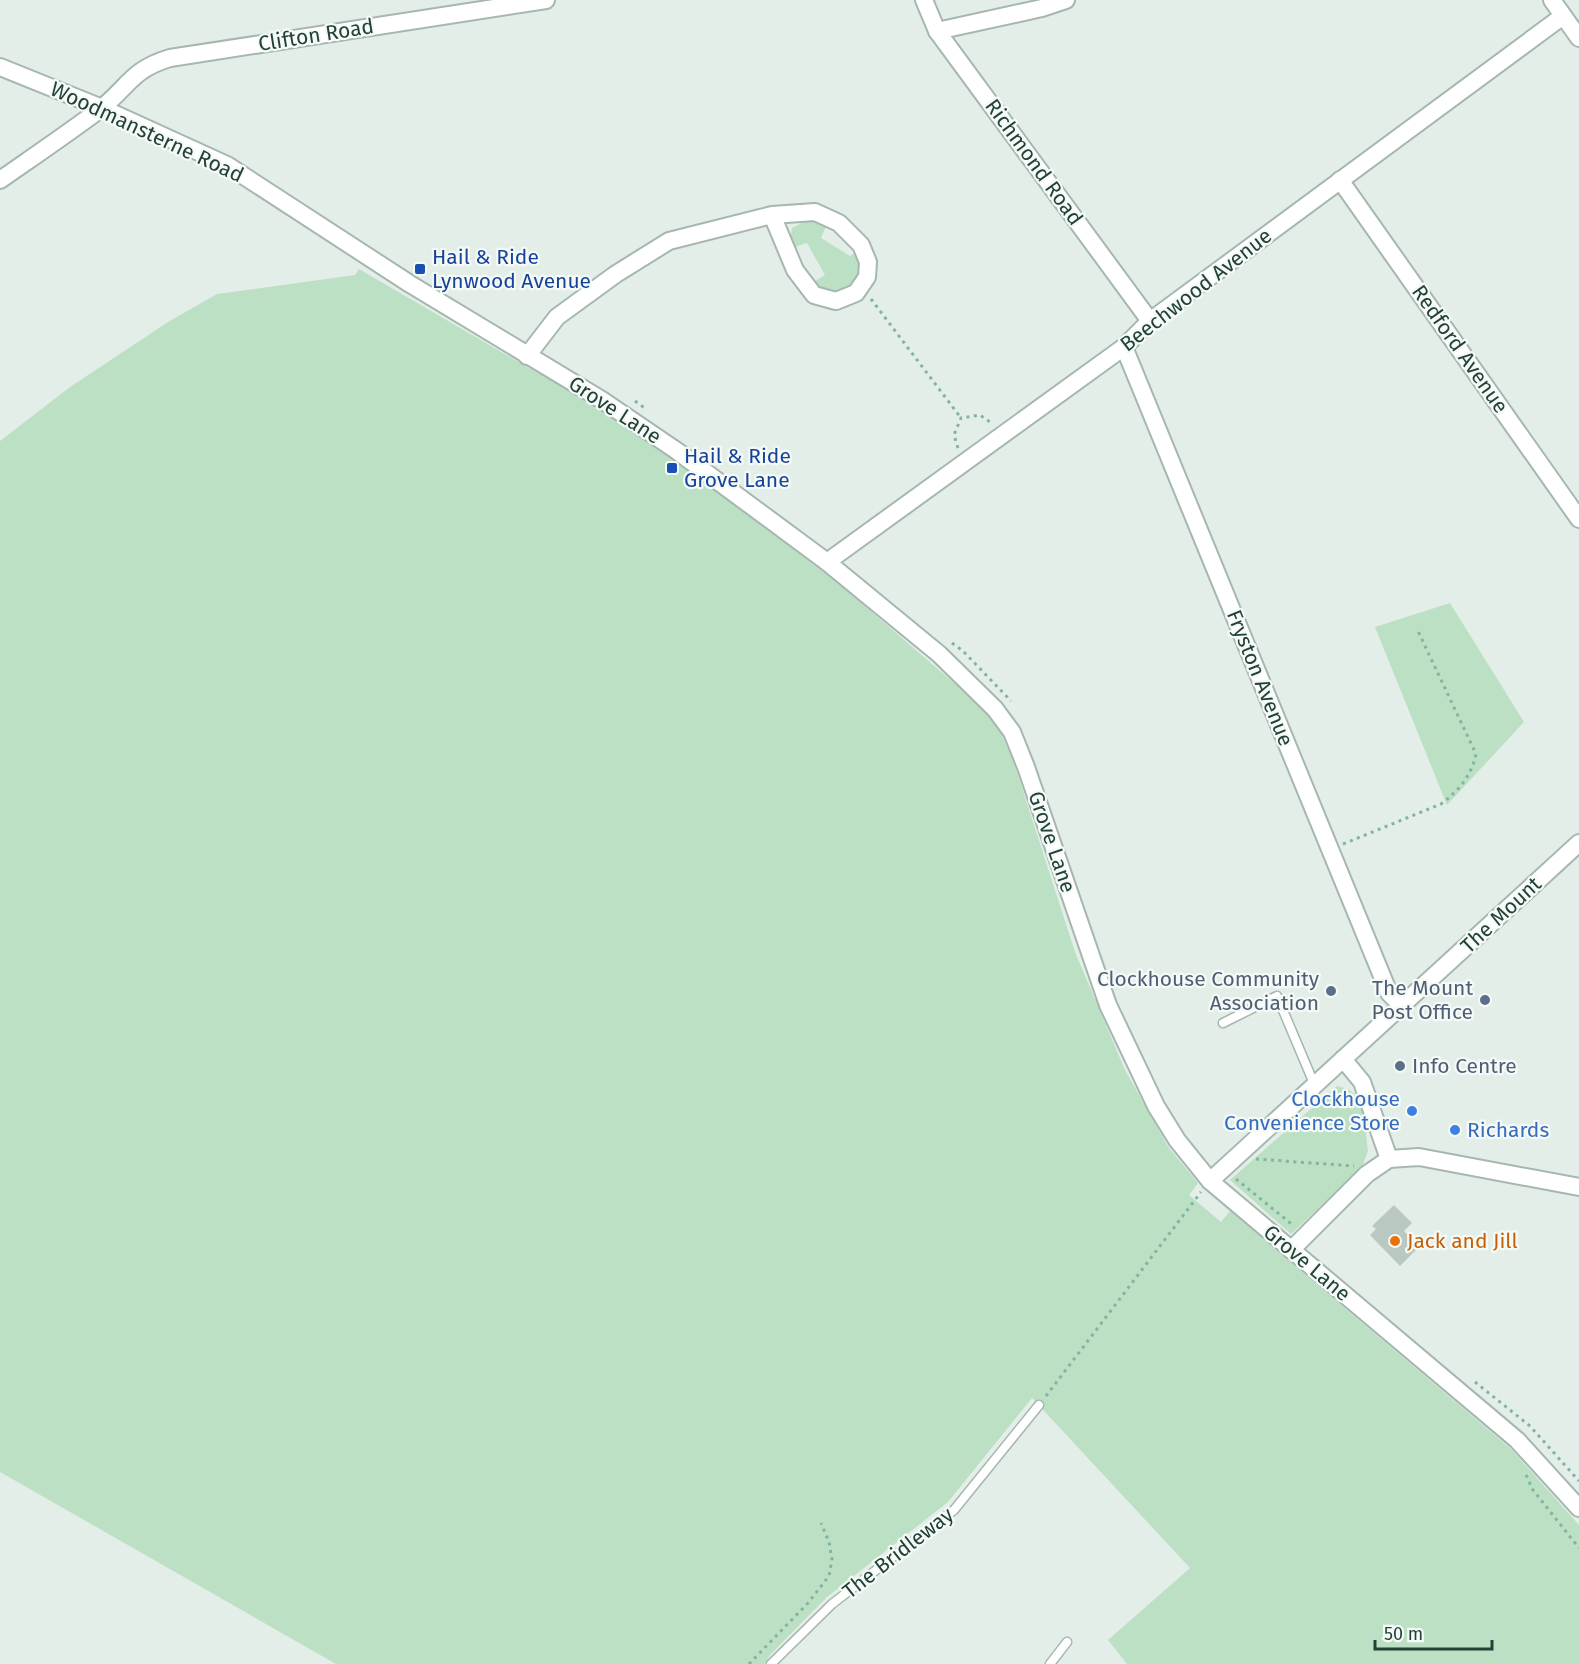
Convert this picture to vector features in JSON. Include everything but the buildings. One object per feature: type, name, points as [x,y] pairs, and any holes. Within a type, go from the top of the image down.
[{"type":"street","name":"Clifton Road","points":[[0,180],[102,108],[144,68],[170,58],[546,0]]},
{"type":"street","name":"Richmond Road","points":[[924,0],[937,31],[1150,321]]},
{"type":"street","points":[[937,31],[1042,8],[1066,0]]},
{"type":"street","points":[[1552,0],[1579,38]]},
{"type":"street","name":"Beechwood Avenue","points":[[827,562],[1124,347],[1150,321],[1563,16]]},
{"type":"street","name":"Woodmansterne Road","points":[[0,67],[102,108],[227,165],[410,284]]},
{"type":"street","name":"Redford Avenue","points":[[1340,180],[1579,519]]},
{"type":"street","points":[[527,356],[557,317],[616,274],[669,241],[772,215],[815,212],[839,223],[861,245],[868,262],[867,277],[856,293],[836,300],[814,295],[795,270],[772,215]]},
{"type":"street","name":"Grove Lane","points":[[410,284],[602,400],[677,452],[827,562],[939,654],[995,709],[1012,732],[1026,767],[1108,1005],[1156,1106],[1177,1140],[1210,1181],[1517,1440],[1579,1508]]},
{"type":"street","name":"Fryston Avenue","points":[[1124,347],[1389,993],[1402,1006]]},
{"type":"street","name":"The Mount","points":[[1210,1181],[1579,843]]},
{"type":"street","points":[[1343,1059],[1362,1082],[1389,1159]]},
{"type":"street","points":[[1291,1250],[1367,1174],[1389,1159],[1419,1157],[1579,1188]]},
{"type":"lane","points":[[1223,1023],[1277,996],[1314,1086]]},
{"type":"lane","name":"The Bridleway","points":[[771,1664],[832,1604],[954,1510],[1039,1405]]},
{"type":"lane","points":[[1050,1664],[1067,1642]]},
{"type":"path","points":[[861,286],[961,418]]},
{"type":"path","points":[[628,398],[648,411]]},
{"type":"path","points":[[961,418],[980,415],[987,419],[1001,435]]},
{"type":"path","points":[[961,418],[954,435],[956,444],[966,460]]},
{"type":"path","points":[[1330,849],[1441,804],[1455,794],[1473,768],[1476,754],[1417,628]]},
{"type":"path","points":[[945,637],[978,667],[1014,706]]},
{"type":"path","points":[[1237,1158],[1362,1167],[1367,1174]]},
{"type":"path","points":[[1039,1405],[1210,1181]]},
{"type":"path","points":[[1530,1426],[1579,1481]]},
{"type":"path","points":[[1523,1469],[1533,1490],[1579,1548]]},
{"type":"path","points":[[749,1664],[808,1603],[829,1576],[832,1559],[829,1542],[821,1523]]},
{"type":"green space","points":[[817,220],[827,224],[821,238],[850,256],[857,252],[861,264],[860,273],[854,284],[836,293],[829,293],[812,283],[825,275],[807,243],[792,248],[790,242],[792,228],[804,222]]},
{"type":"green space","points":[[359,269],[626,422],[822,569],[976,702],[996,722],[1013,760],[1075,952],[1125,1070],[1169,1148],[1198,1183],[1189,1195],[1221,1222],[1230,1211],[1512,1450],[1579,1525],[1579,1664],[1127,1664],[1108,1640],[1190,1568],[1032,1398],[948,1502],[827,1597],[769,1656],[765,1664],[336,1664],[0,1472],[0,441],[70,387],[168,322],[217,294],[355,275]]},
{"type":"green space","points":[[1450,603],[1524,722],[1447,805],[1375,627]]},
{"type":"green space","points":[[1337,1086],[1348,1089],[1357,1096],[1363,1108],[1368,1151],[1362,1167],[1291,1234],[1230,1180]]},
{"type":"place","name":"Hail & Ride Lynwood Avenue","points":[[420,269]]},
{"type":"place","name":"Hail & Ride Grove Lane","points":[[672,468]]},
{"type":"place","name":"Clockhouse Community Association","points":[[1331,991]]},
{"type":"place","name":"The Mount Post Office","points":[[1485,1000]]},
{"type":"place","name":"Info Centre","points":[[1400,1066]]},
{"type":"place","name":"Clockhouse Convenience Store","points":[[1412,1111]]},
{"type":"place","name":"Richards","points":[[1455,1130]]},
{"type":"place","name":"Jack and Jill","points":[[1395,1241]]}]
